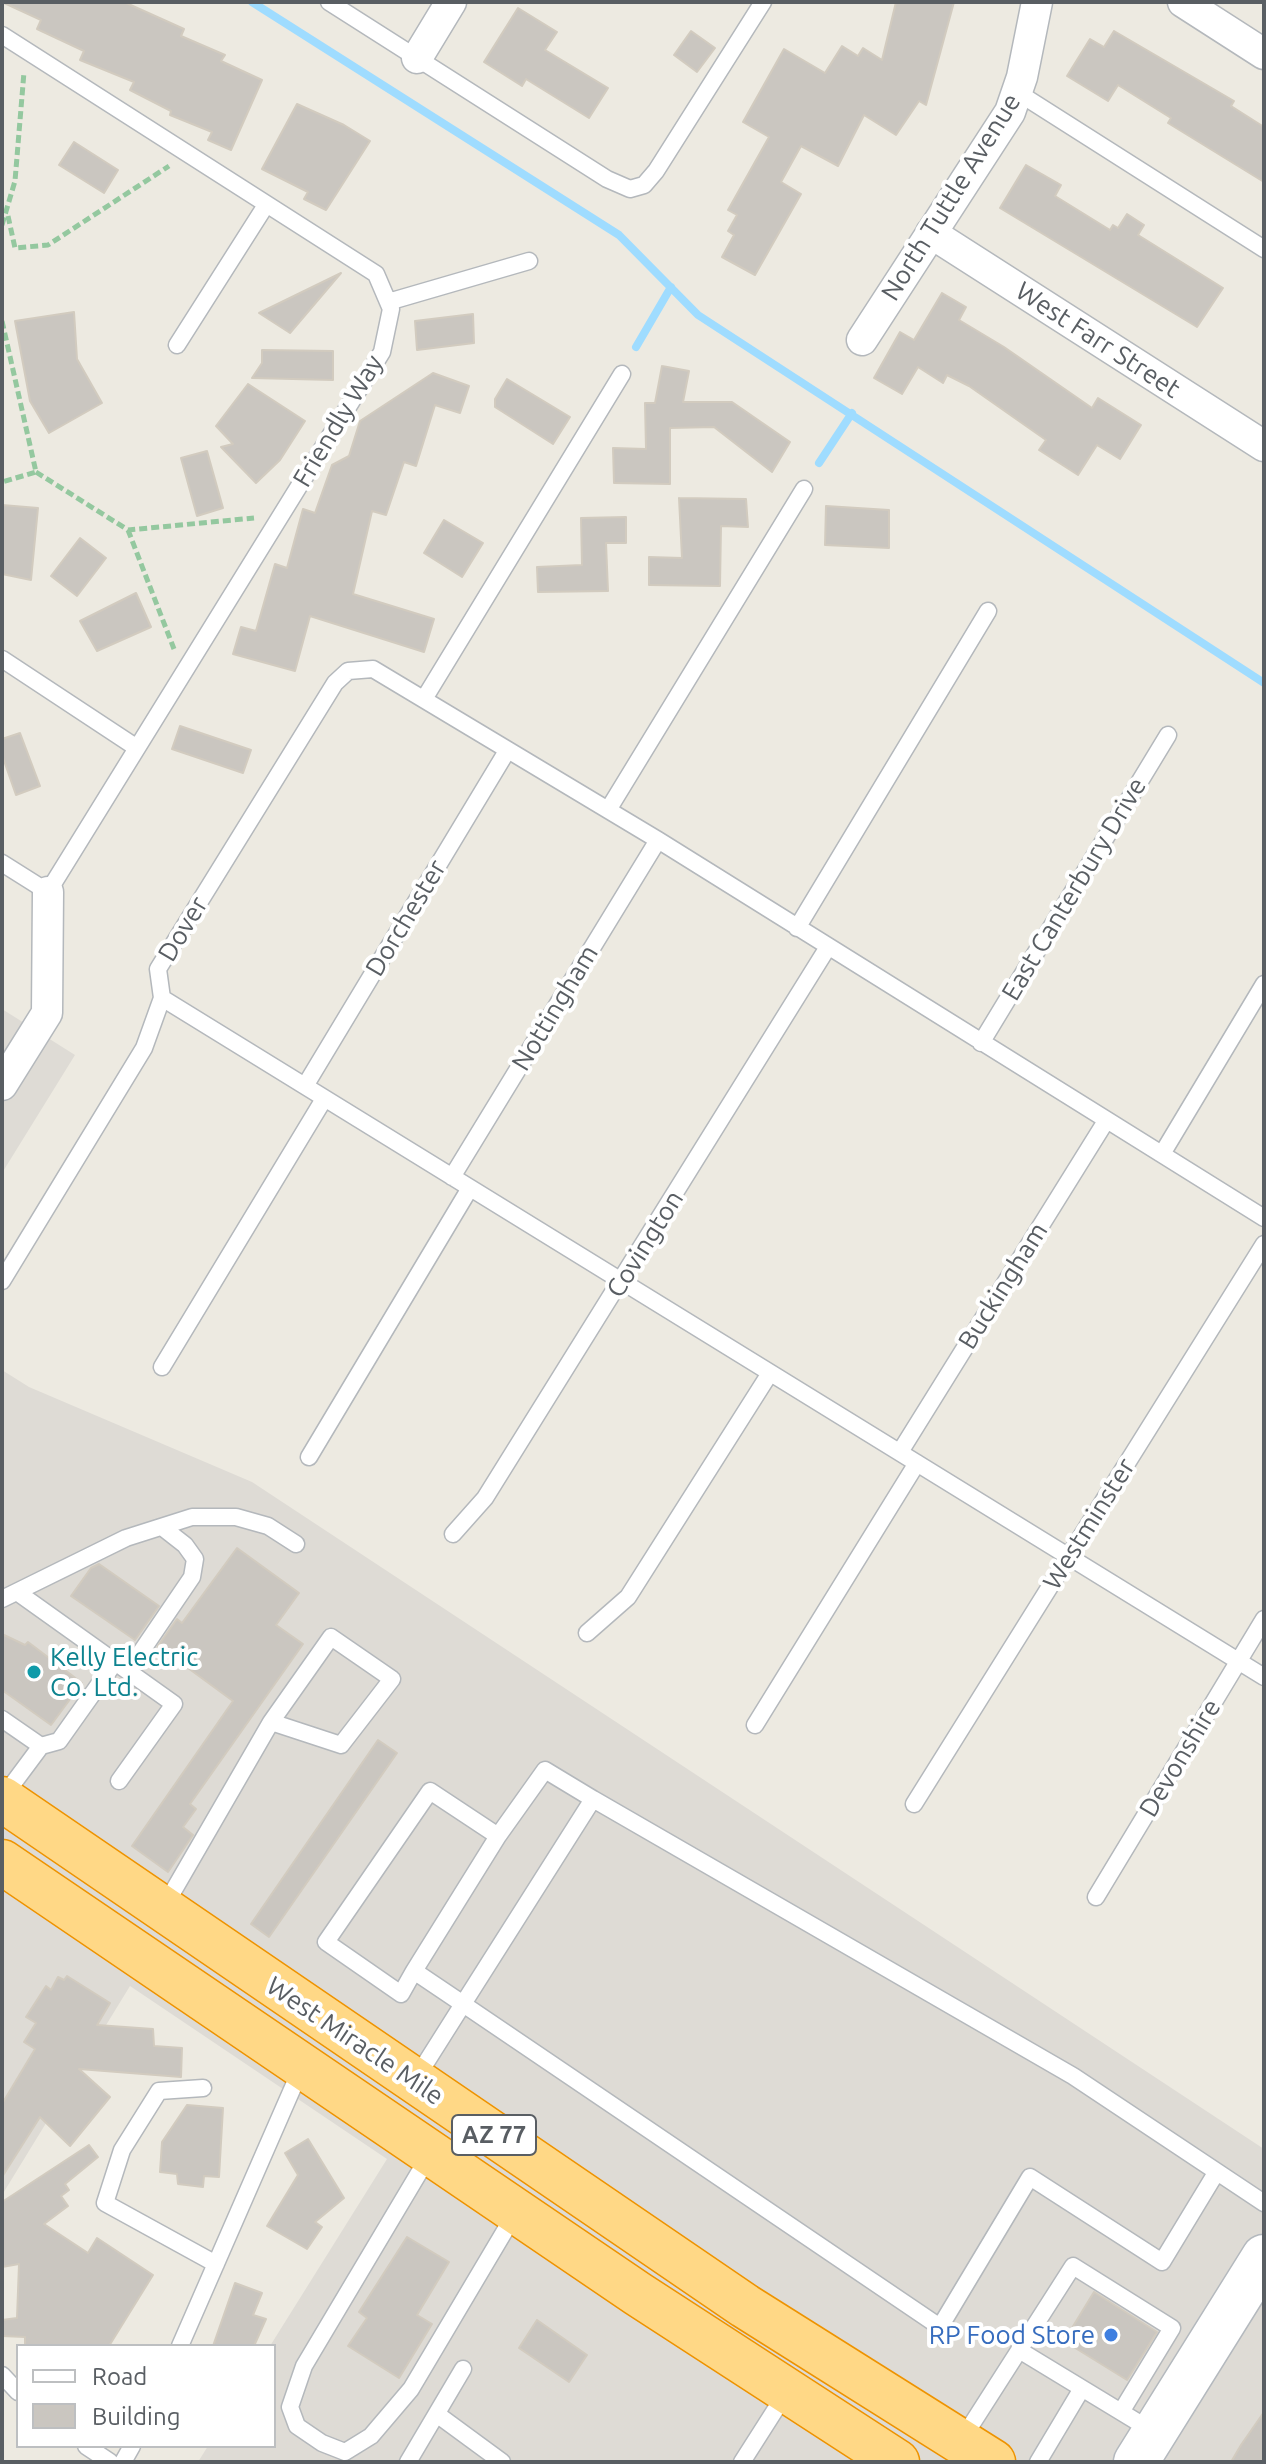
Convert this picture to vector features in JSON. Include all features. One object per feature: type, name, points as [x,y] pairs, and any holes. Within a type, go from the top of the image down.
[{"type":"highway","name":"West Miracle Mile","points":[[2,1799],[745,2306],[976,2452]]},
{"type":"highway","name":"West Miracle Mile","points":[[2,1862],[301,2068],[886,2459]]},
{"type":"highway","points":[[108,1935],[141,1935],[355,2077],[388,2086],[411,2079]]},
{"type":"street","points":[[417,58],[451,2]]},
{"type":"street","name":"North Tuttle Avenue","points":[[862,340],[1010,112],[1037,2]]},
{"type":"street","points":[[1183,2],[1264,54]]},
{"type":"street","name":"West Farr Street","points":[[931,233],[1264,446]]},
{"type":"street","points":[[2,1085],[47,1013],[48,892]]},
{"type":"street","points":[[1137,2436],[1264,2257]]},
{"type":"lane","points":[[329,2],[607,179],[630,189],[644,185],[656,171],[763,2]]},
{"type":"lane","points":[[2,35],[376,274],[388,302],[529,261]]},
{"type":"lane","points":[[1017,92],[1264,249]]},
{"type":"lane","points":[[177,345],[266,205]]},
{"type":"lane","name":"Friendly Way","points":[[48,892],[382,352],[391,309],[388,302]]},
{"type":"lane","points":[[622,374],[424,699],[658,840],[1264,1218]]},
{"type":"lane","points":[[608,810],[804,489]]},
{"type":"lane","points":[[797,928],[988,611]]},
{"type":"lane","points":[[2,659],[137,748]]},
{"type":"lane","name":"Dover","points":[[2,1281],[144,1048],[162,998],[158,969],[335,683],[348,671],[373,669],[424,699]]},
{"type":"lane","name":"East Canterbury Drive","points":[[981,1043],[1168,735]]},
{"type":"lane","name":"Dorchester","points":[[305,1086],[507,751]]},
{"type":"lane","name":"Nottingham","points":[[452,1177],[658,840]]},
{"type":"lane","points":[[2,863],[48,892]]},
{"type":"lane","name":"Covington","points":[[453,1534],[485,1498],[828,947]]},
{"type":"lane","points":[[1162,1154],[1264,984]]},
{"type":"lane","points":[[162,998],[1264,1677]]},
{"type":"lane","points":[[162,1367],[324,1099]]},
{"type":"lane","name":"Buckingham","points":[[900,1452],[1106,1121]]},
{"type":"lane","points":[[309,1457],[470,1188]]},
{"type":"lane","name":"Westminster","points":[[914,1804],[1264,1244]]},
{"type":"lane","points":[[587,1633],[628,1597],[770,1373]]},
{"type":"lane","points":[[755,1725],[917,1463]]},
{"type":"lane","points":[[9,1596],[126,1538],[192,1517],[236,1517],[268,1526],[296,1544]]},
{"type":"lane","points":[[2,1799],[41,1746],[59,1741],[192,1577],[195,1559],[185,1545],[162,1527]]},
{"type":"lane","points":[[9,1596],[122,1666],[174,1704],[119,1781]]},
{"type":"lane","name":"Devonshire","points":[[1096,1897],[1264,1619]]},
{"type":"lane","points":[[162,1911],[271,1722],[331,1637],[392,1679],[341,1745],[271,1722]]},
{"type":"lane","points":[[2,1719],[41,1746]]},
{"type":"lane","points":[[498,1836],[430,1791],[326,1942],[401,1994],[498,1836],[545,1770],[1073,2076],[1264,2203]]},
{"type":"lane","points":[[411,2079],[463,2004],[593,1799]]},
{"type":"lane","points":[[414,1971],[940,2327],[1030,2177],[1162,2262],[1216,2173]]},
{"type":"lane","points":[[181,2344],[301,2068]]},
{"type":"lane","points":[[203,2088],[159,2091],[122,2150],[105,2203],[216,2264]]},
{"type":"lane","points":[[430,2154],[304,2366],[290,2407],[297,2426],[322,2443],[345,2452],[371,2436],[391,2413],[411,2389],[453,2322],[516,2212]]},
{"type":"lane","points":[[976,2452],[1019,2350],[1073,2266],[1172,2328],[1137,2436],[1081,2390],[1019,2350]]},
{"type":"lane","points":[[408,2462],[463,2369]]},
{"type":"lane","points":[[2,2375],[16,2390]]},
{"type":"lane","points":[[1038,2462],[1081,2390]]},
{"type":"lane","points":[[742,2462],[786,2393]]},
{"type":"lane","points":[[438,2415],[502,2462]]},
{"type":"lane","points":[[89,2448],[110,2462]]},
{"type":"path","points":[[2,225],[8,216],[15,181],[26,50]]},
{"type":"path","points":[[8,216],[15,248],[48,245],[187,154]]},
{"type":"path","points":[[2,321],[36,472],[128,530],[184,672]]},
{"type":"path","points":[[2,482],[36,472]]},
{"type":"path","points":[[128,530],[281,515]]},
{"type":"shaded area","points":[[2,1009],[75,1055],[2,1173]]},
{"type":"shaded area","points":[[2,1370],[29,1387],[252,1482],[1264,2149],[1264,2462],[198,2462],[207,2448],[276,2448],[276,2344],[271,2344],[387,2159],[130,1986],[2,2195]]},
{"type":"building","points":[[2,2],[124,2],[184,29],[181,36],[225,55],[221,61],[262,80],[231,150],[208,140],[212,132],[170,115],[171,111],[130,90],[134,82],[80,60],[84,51],[37,29],[41,20]]},
{"type":"building","points":[[896,2],[954,2],[926,105],[919,101],[896,135],[864,115],[838,166],[801,146],[781,182],[801,194],[755,275],[722,257],[734,235],[728,231],[737,215],[728,210],[769,137],[743,122],[784,49],[825,73],[842,46],[858,56],[863,48],[882,60]]},
{"type":"building","points":[[518,8],[557,32],[545,50],[608,88],[589,118],[526,79],[522,86],[484,62]]},
{"type":"building","points":[[691,31],[715,48],[697,72],[674,55]]},
{"type":"building","points":[[1114,31],[1234,101],[1231,106],[1264,127],[1264,182],[1168,123],[1171,118],[1118,85],[1108,101],[1067,76],[1090,39],[1104,47]]},
{"type":"building","points":[[297,104],[344,125],[370,141],[326,210],[304,199],[308,192],[262,169]]},
{"type":"building","points":[[74,142],[118,170],[104,193],[59,165]]},
{"type":"building","points":[[1026,165],[1061,185],[1055,196],[1110,230],[1113,225],[1118,228],[1127,214],[1144,225],[1138,235],[1223,288],[1197,327],[1000,208]]},
{"type":"building","points":[[341,273],[290,333],[259,313]]},
{"type":"building","points":[[942,293],[966,307],[959,320],[1092,408],[1098,398],[1141,425],[1120,459],[1097,445],[1078,475],[1039,450],[1046,440],[969,386],[947,375],[943,383],[918,367],[902,394],[874,378],[900,332],[914,340]]},
{"type":"building","points":[[74,312],[77,359],[102,403],[49,433],[30,401],[15,321]]},
{"type":"building","points":[[473,314],[474,343],[417,350],[415,321]]},
{"type":"building","points":[[262,350],[333,351],[333,380],[252,378],[262,363]]},
{"type":"building","points":[[662,366],[689,371],[683,402],[732,402],[790,442],[772,472],[714,427],[670,428],[670,484],[614,483],[613,448],[646,449],[645,403],[655,403]]},
{"type":"building","points":[[433,373],[469,386],[460,413],[435,405],[416,466],[404,462],[386,515],[372,511],[353,594],[434,619],[424,652],[310,616],[295,671],[233,654],[241,627],[256,631],[275,564],[287,568],[303,509],[315,513],[332,465],[349,456],[360,421]]},
{"type":"building","points":[[507,379],[570,417],[553,444],[495,407],[495,399]]},
{"type":"building","points":[[248,384],[305,421],[280,460],[256,483],[221,447],[233,444],[216,426]]},
{"type":"building","points":[[207,451],[223,508],[197,516],[181,458]]},
{"type":"building","points":[[679,498],[746,499],[748,527],[721,526],[720,586],[649,585],[649,557],[682,558]]},
{"type":"building","points":[[2,505],[38,508],[31,580],[2,574]]},
{"type":"building","points":[[826,506],[889,510],[889,548],[825,545]]},
{"type":"building","points":[[626,517],[626,543],[606,543],[608,591],[538,592],[537,567],[582,565],[581,518]]},
{"type":"building","points":[[444,520],[483,543],[462,577],[424,553]]},
{"type":"building","points":[[80,538],[106,558],[77,596],[51,576]]},
{"type":"building","points":[[136,593],[151,627],[97,651],[80,621]]},
{"type":"building","points":[[180,726],[251,750],[243,773],[172,749]]},
{"type":"building","points":[[20,733],[40,786],[16,795],[2,755],[2,739]]},
{"type":"building","points":[[237,1548],[299,1593],[276,1625],[303,1644],[190,1804],[196,1809],[183,1827],[193,1835],[168,1872],[132,1846],[233,1701],[158,1646],[177,1619],[182,1623]]},
{"type":"building","points":[[99,1564],[159,1606],[135,1640],[71,1596],[91,1568]]},
{"type":"building","name":"Kelly Electric Co. Ltd.","points":[[2,1634],[25,1645],[28,1642],[82,1683],[51,1725],[2,1690]]},
{"type":"building","points":[[378,1740],[397,1753],[269,1937],[251,1924]]},
{"type":"building","points":[[67,1976],[110,2003],[97,2025],[153,2029],[154,2046],[182,2048],[181,2077],[79,2069],[110,2097],[70,2146],[40,2117],[2,2177],[2,2104],[35,2049],[24,2042],[36,2023],[26,2017],[46,1986],[51,1990],[58,1977],[64,1980]]},
{"type":"building","points":[[187,2105],[223,2108],[219,2177],[204,2176],[203,2187],[178,2184],[177,2174],[160,2172],[162,2142]]},
{"type":"building","points":[[308,2139],[344,2198],[315,2222],[322,2227],[307,2249],[267,2226],[298,2175],[285,2153]]},
{"type":"building","points":[[89,2145],[98,2157],[65,2184],[69,2190],[61,2196],[68,2206],[44,2224],[88,2253],[97,2238],[153,2275],[110,2344],[25,2344],[25,2337],[2,2336],[2,2320],[17,2318],[19,2264],[2,2267],[2,2202]]},
{"type":"building","points":[[407,2237],[449,2262],[417,2315],[432,2324],[399,2378],[348,2346],[367,2318],[359,2312]]},
{"type":"building","points":[[235,2283],[262,2293],[253,2315],[266,2319],[255,2344],[214,2344]]},
{"type":"building","name":"RP Food Store","points":[[1094,2292],[1157,2332],[1127,2380],[1064,2341]]},
{"type":"building","points":[[537,2320],[587,2355],[569,2382],[519,2348]]},
{"type":"building","points":[[1264,2412],[1264,2462],[1231,2462],[1241,2445]]},
{"type":"waterway","points":[[252,2],[619,235],[698,315],[1264,683]]},
{"type":"waterway","points":[[636,347],[671,287]]},
{"type":"waterway","points":[[819,463],[852,413]]},
{"type":"place","name":"Kelly Electric Co. Ltd.","points":[[34,1672]]},
{"type":"place","name":"RP Food Store","points":[[1111,2335]]}]
